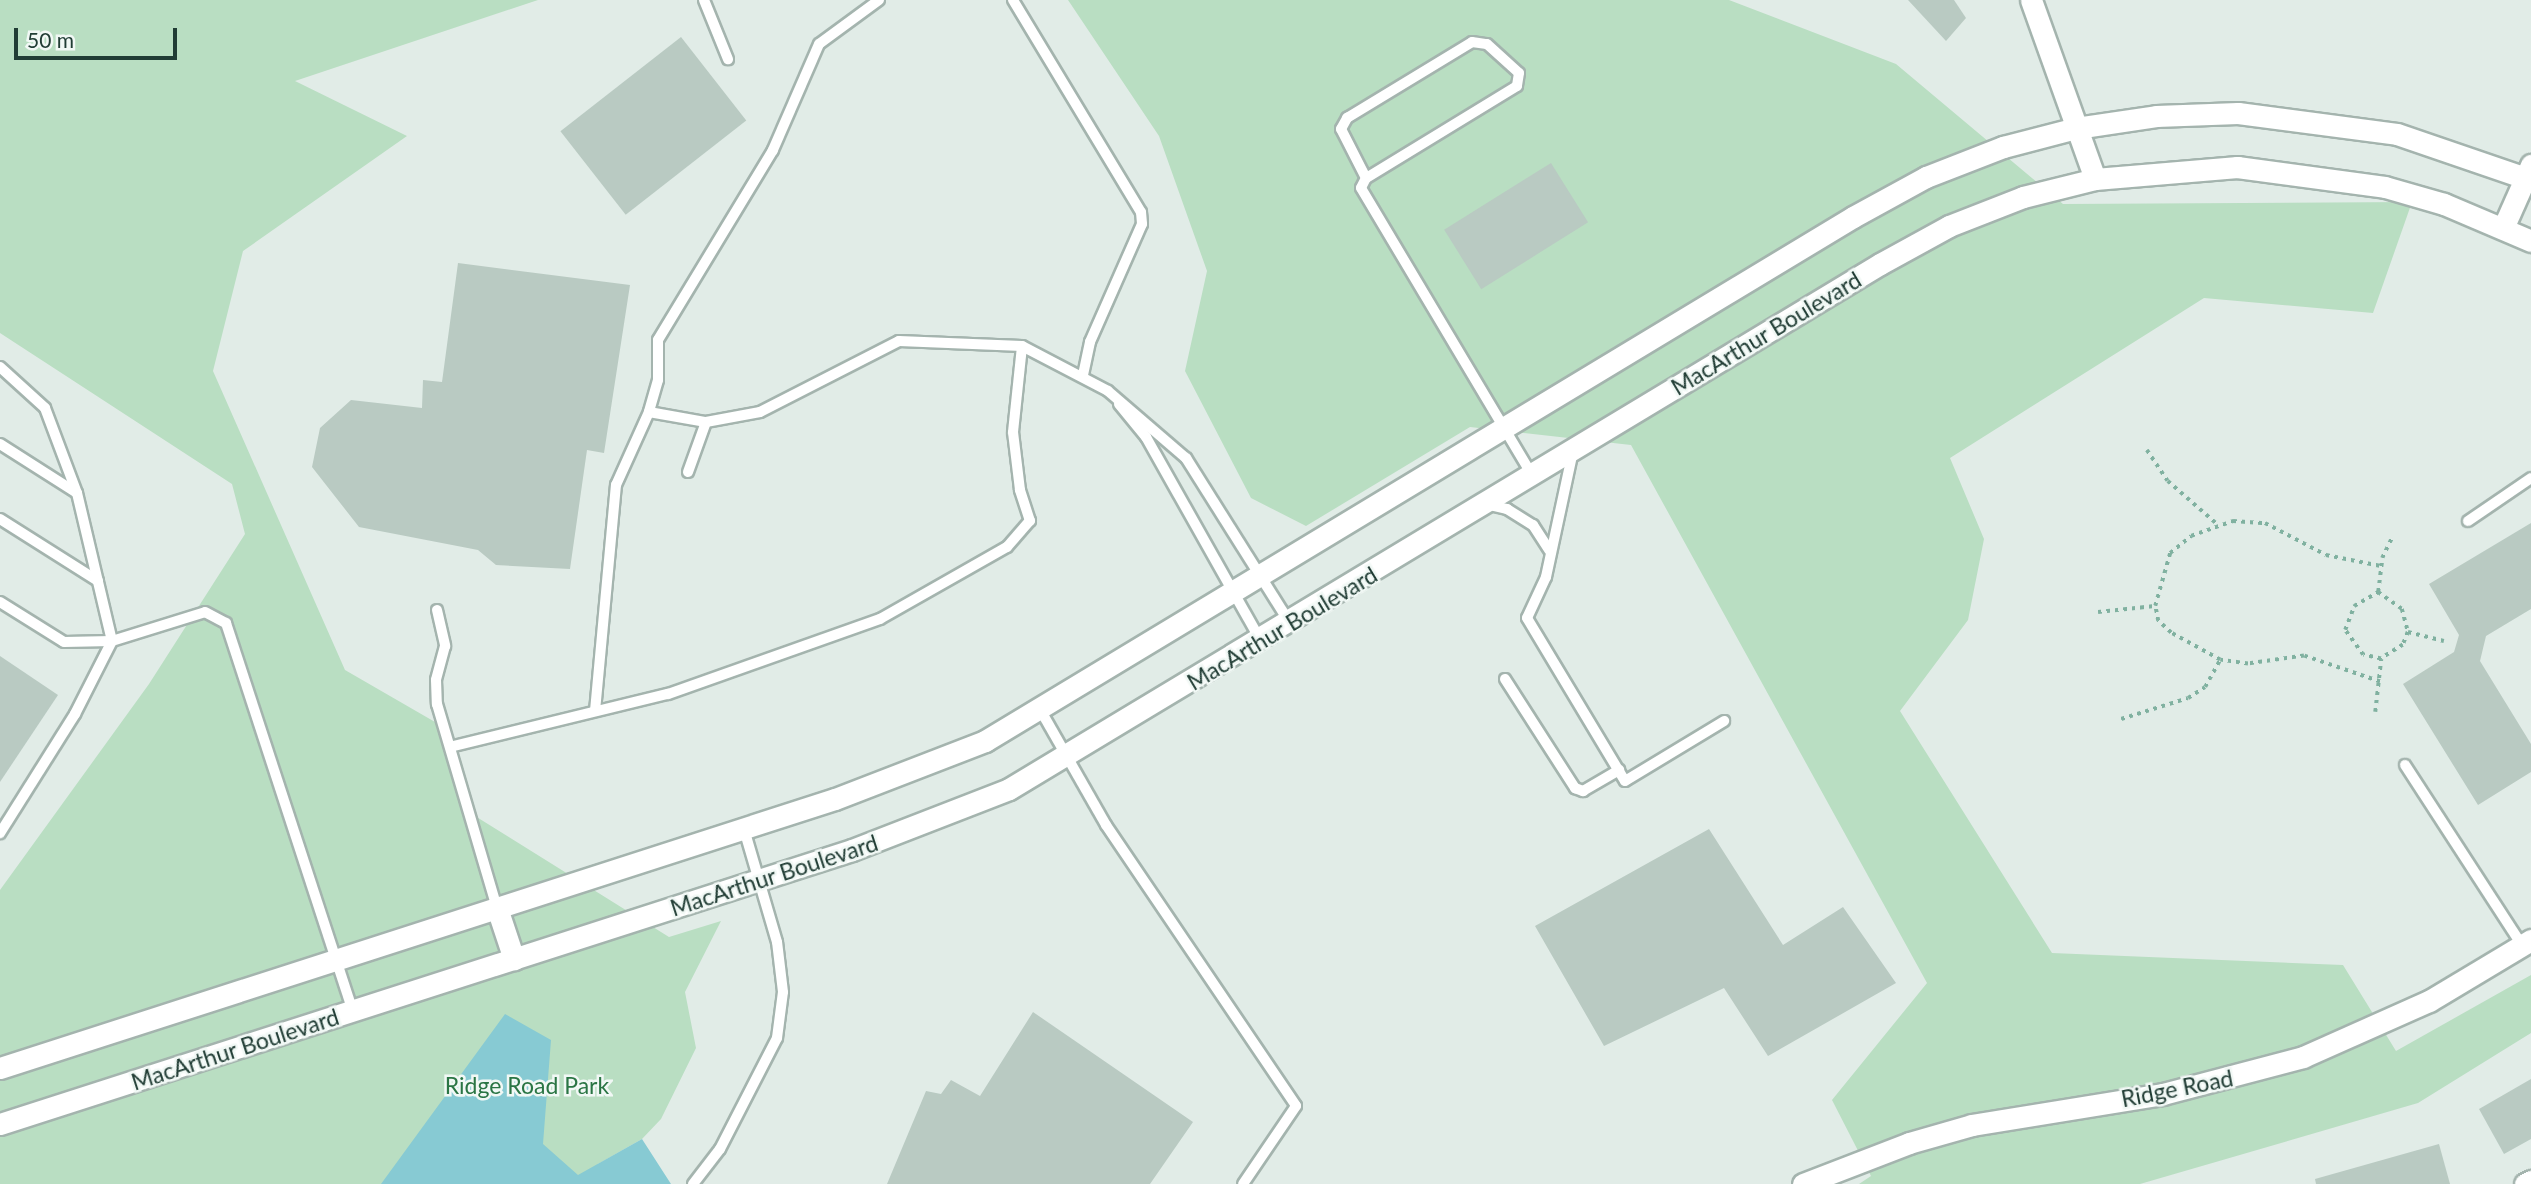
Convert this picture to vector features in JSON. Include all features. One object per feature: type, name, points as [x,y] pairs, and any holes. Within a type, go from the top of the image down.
[{"type":"main road","points":[[2031,0],[2095,179]]},
{"type":"main road","points":[[0,1068],[910,774],[1041,711],[1926,177],[2003,147],[2076,128],[2238,113],[2320,120],[2397,134],[2529,174],[2504,226]]},
{"type":"main road","name":"MacArthur Boulevard","points":[[0,1124],[929,824],[1067,758],[1949,226],[2023,197],[2095,179],[2236,167],[2313,174],[2385,187],[2504,226],[2531,241]]},
{"type":"main road","points":[[497,908],[514,959]]},
{"type":"main road","name":"Ridge Road","points":[[1803,1184],[1909,1143],[1972,1125],[2163,1094],[2303,1057],[2430,1001],[2527,943]]},
{"type":"main road","points":[[2525,1184],[2531,1181]]},
{"type":"lane","points":[[704,0],[728,59]]},
{"type":"lane","points":[[595,711],[616,485],[649,412],[658,380],[658,340],[773,150],[819,44],[879,0]]},
{"type":"lane","points":[[1013,0],[1141,212],[1142,224],[1090,342],[1083,376]]},
{"type":"lane","points":[[1366,178],[1341,129],[1347,118],[1472,42],[1487,44],[1519,73],[1517,86],[1366,178],[1361,188],[1533,476]]},
{"type":"lane","points":[[649,412],[706,422],[761,412],[900,341],[1022,346],[1108,391],[1186,458],[1290,623]]},
{"type":"lane","points":[[454,746],[668,694],[880,619],[1007,547],[1031,521],[1020,490],[1013,432],[1022,346]]},
{"type":"lane","points":[[0,367],[46,408],[77,493],[112,642],[75,714],[0,833]]},
{"type":"lane","points":[[1108,391],[1146,437],[1261,640]]},
{"type":"lane","points":[[688,472],[706,422]]},
{"type":"lane","points":[[0,444],[77,493]]},
{"type":"lane","points":[[1573,451],[1569,489],[1549,550],[1546,577],[1527,618],[1625,781],[1724,721]]},
{"type":"lane","points":[[2468,522],[2531,478]]},
{"type":"lane","points":[[1485,504],[1507,509],[1533,525],[1549,550]]},
{"type":"lane","points":[[0,519],[98,581]]},
{"type":"lane","points":[[0,602],[64,642],[112,642],[205,612],[226,624],[353,1012]]},
{"type":"lane","points":[[437,610],[445,646],[436,680],[437,704],[454,746],[497,908]]},
{"type":"lane","points":[[1505,679],[1576,788],[1583,791],[1619,770]]},
{"type":"lane","points":[[1041,711],[1106,825],[1296,1106],[1243,1184]]},
{"type":"lane","points":[[2406,765],[2527,943]]},
{"type":"lane","points":[[693,1184],[727,1138],[777,1038],[783,992],[777,942],[744,828]]},
{"type":"path","points":[[2147,450],[2168,481],[2217,524]]},
{"type":"path","points":[[2380,682],[2304,656],[2248,664],[2220,660],[2171,632],[2158,621],[2155,606],[2169,554],[2182,541],[2217,524],[2264,523],[2326,555],[2381,566]]},
{"type":"path","points":[[2378,592],[2381,566],[2393,535]]},
{"type":"path","points":[[2378,592],[2402,610],[2408,632],[2403,645],[2381,659],[2363,655],[2345,630],[2354,606],[2378,592]]},
{"type":"path","points":[[2098,612],[2155,606]]},
{"type":"path","points":[[2408,632],[2444,641]]},
{"type":"path","points":[[2375,712],[2381,659]]},
{"type":"path","points":[[2121,719],[2188,698],[2205,687],[2220,660]]},
{"type":"green space","name":"Ridge Road Park","points":[[0,0],[538,0],[295,81],[407,136],[243,251],[213,371],[345,670],[435,722],[467,811],[669,937],[721,921],[685,992],[696,1048],[661,1119],[642,1139],[598,1164],[588,1184],[0,1184],[0,890],[149,684],[245,534],[232,484],[0,333]]},
{"type":"green space","points":[[1068,0],[1729,0],[1896,64],[2063,204],[2412,202],[2373,313],[2204,298],[1950,458],[1984,539],[1968,620],[1900,711],[2052,953],[2343,965],[2396,1051],[2531,975],[2531,1033],[2418,1103],[2140,1184],[1859,1184],[1871,1176],[1832,1100],[1927,983],[1631,445],[1470,427],[1306,526],[1251,498],[1185,371],[1207,271],[1159,136]]},
{"type":"water","points":[[505,1014],[551,1040],[543,1144],[578,1175],[642,1139],[671,1184],[381,1184]]},
{"type":"building","points":[[1908,0],[1954,0],[1966,18],[1946,41]]},
{"type":"building","points":[[681,37],[746,121],[626,215],[560,131]]},
{"type":"building","points":[[1551,163],[1588,222],[1481,289],[1444,230]]},
{"type":"building","points":[[458,263],[630,285],[604,453],[587,450],[570,569],[496,565],[478,550],[359,527],[312,467],[320,428],[351,400],[422,408],[423,380],[442,382]]},
{"type":"building","points":[[2531,523],[2531,609],[2486,636],[2480,661],[2531,744],[2531,772],[2478,805],[2403,684],[2454,652],[2459,635],[2429,584]]},
{"type":"building","points":[[0,656],[58,695],[0,782]]},
{"type":"building","points":[[1709,829],[1783,945],[1843,907],[1896,983],[1768,1056],[1724,988],[1604,1046],[1535,926]]},
{"type":"building","points":[[1033,1012],[1193,1122],[1150,1184],[887,1184],[926,1091],[941,1094],[951,1080],[980,1096]]},
{"type":"building","points":[[2531,1079],[2531,1139],[2504,1154],[2479,1109]]},
{"type":"building","points":[[2439,1144],[2450,1184],[2316,1184],[2315,1179]]}]
